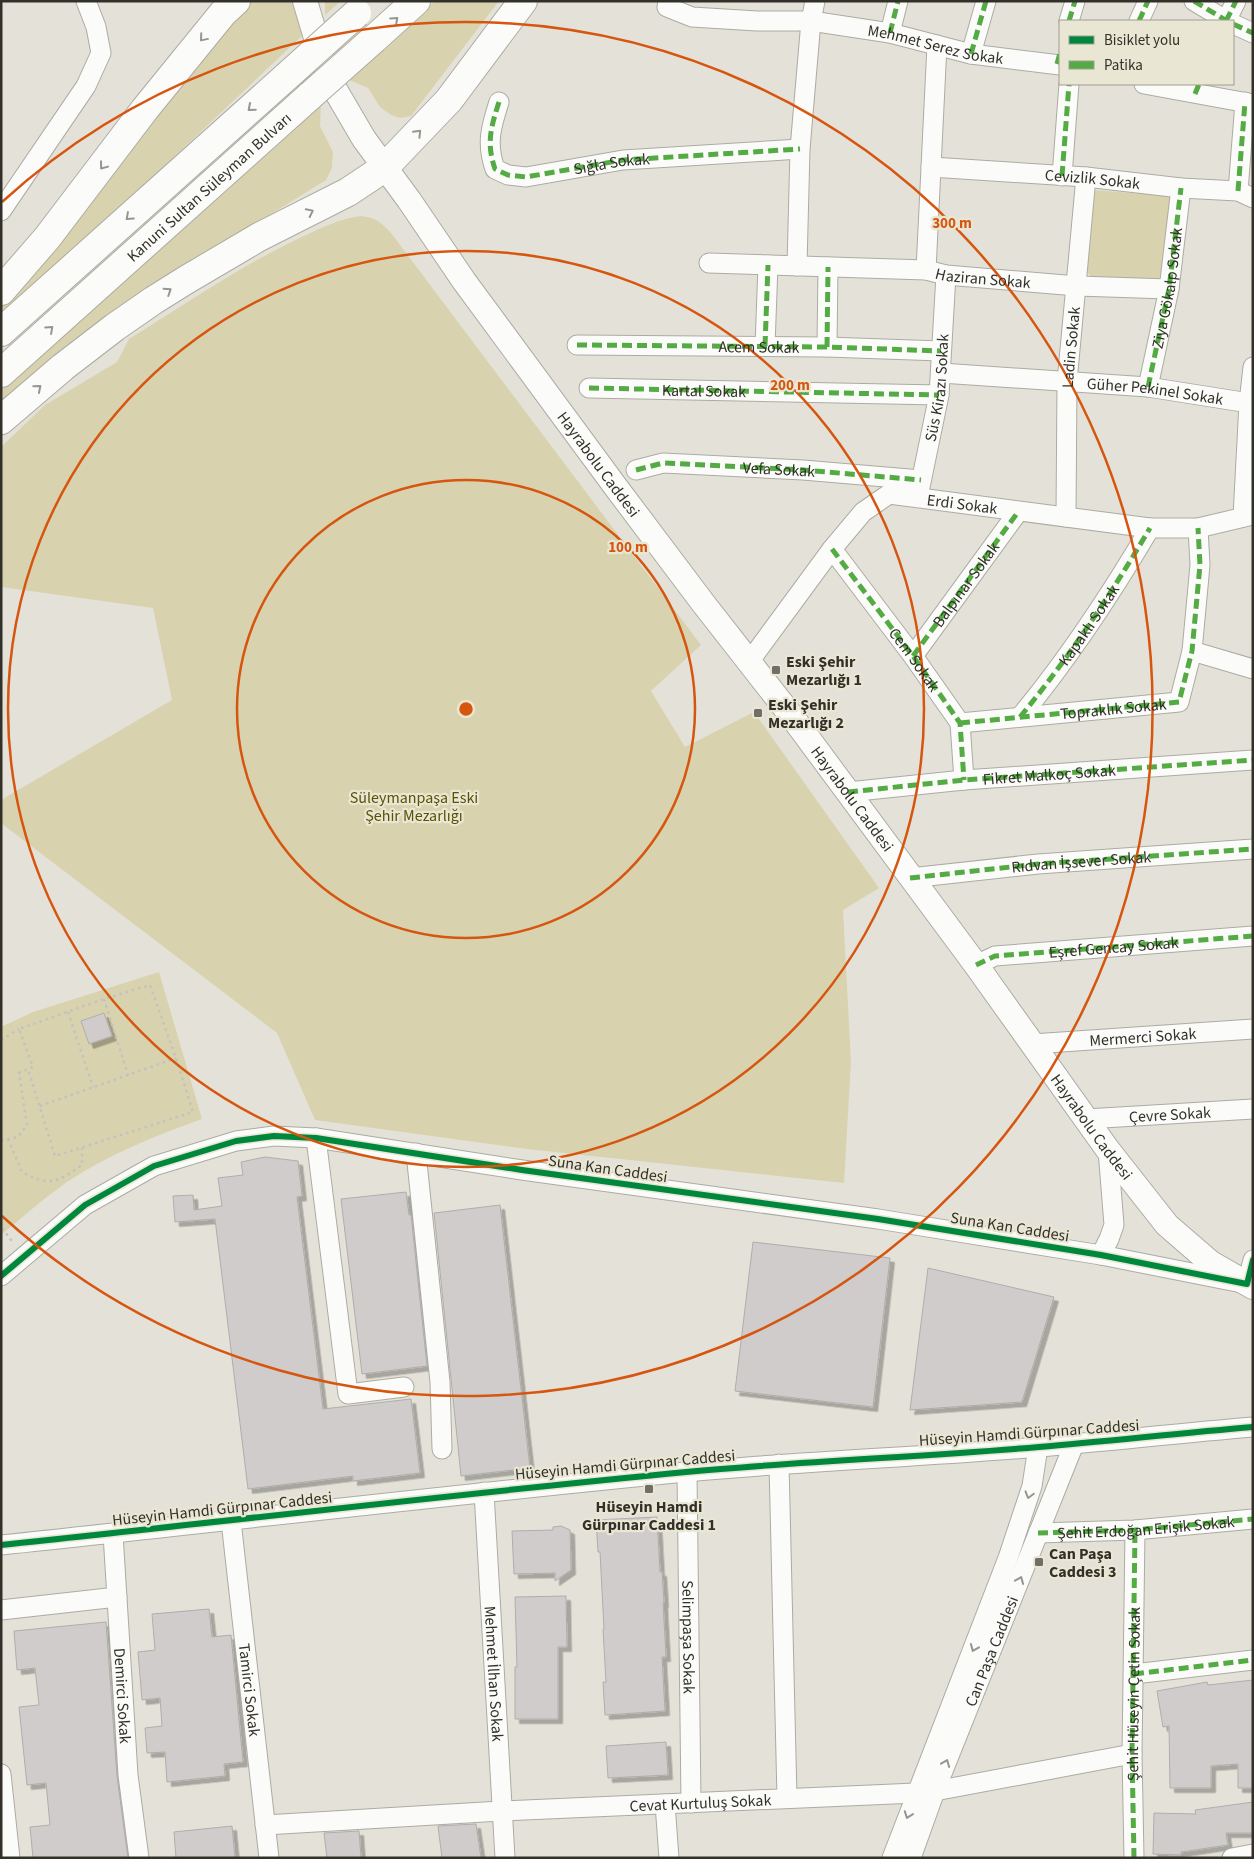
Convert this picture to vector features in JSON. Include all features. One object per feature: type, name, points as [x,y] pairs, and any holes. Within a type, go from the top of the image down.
[{"type":"highway","points":[[1,291],[47,238],[145,109],[223,13],[236,1]]},
{"type":"highway","name":"Kanuni Sultan Süleyman Bulvarı","points":[[1,373],[416,1]]},
{"type":"highway","points":[[1,420],[70,361],[154,300],[259,237],[342,196],[384,168],[449,100],[523,1]]},
{"type":"highway","name":"Kanuni Sultan Süleyman Bulvarı","points":[[1,332],[364,7]]},
{"type":"main road","name":"Hayrabolu Caddesi","points":[[304,1],[322,58],[334,86],[364,139],[409,200],[464,281],[615,486],[848,792],[976,965],[1108,1150],[1167,1225],[1211,1263],[1250,1286]]},
{"type":"street","points":[[1,211],[86,86],[101,53],[96,27],[86,1]]},
{"type":"street","name":"Mehmet Serez Sokak","points":[[668,1],[667,7],[692,17],[757,21],[811,21],[890,33],[972,54],[1059,60]]},
{"type":"street","points":[[797,266],[800,149],[811,21],[815,1]]},
{"type":"street","points":[[890,33],[898,1]]},
{"type":"street","points":[[972,54],[986,1]]},
{"type":"street","points":[[1069,20],[1075,1]]},
{"type":"street","points":[[1139,20],[1148,1]]},
{"type":"street","points":[[1194,1],[1224,20]]},
{"type":"street","points":[[1226,20],[1236,1]]},
{"type":"street","points":[[1234,24],[1253,33]]},
{"type":"street","points":[[926,270],[937,46]]},
{"type":"street","points":[[1062,176],[1069,85]]},
{"type":"street","points":[[1155,85],[1197,89],[1249,103],[1245,194]]},
{"type":"street","name":"Sığla Sokak","points":[[499,102],[490,130],[491,156],[495,169],[508,176],[526,177],[623,160],[800,149]]},
{"type":"street","name":"Cevizlik Sokak","points":[[931,167],[1086,177],[1245,194]]},
{"type":"street","name":"Ladin Sokak","points":[[1066,517],[1067,382],[1086,177]]},
{"type":"street","name":"Ziya Gökalp Sokak","points":[[1148,387],[1168,290],[1181,188]]},
{"type":"street","name":"Haziran Sokak","points":[[709,263],[926,270],[946,275],[1076,286],[1168,290]]},
{"type":"street","points":[[765,346],[768,265]]},
{"type":"street","points":[[827,347],[828,267]]},
{"type":"street","name":"Süs Kirazı Sokak","points":[[920,489],[939,395],[946,275]]},
{"type":"street","name":"Acem Sokak","points":[[577,346],[765,346],[941,351]]},
{"type":"street","points":[[1248,516],[1249,404],[1253,367]]},
{"type":"street","name":"Güher Pekinel Sokak","points":[[941,374],[1148,387],[1249,404]]},
{"type":"street","name":"Kartal Sokak","points":[[589,388],[939,395]]},
{"type":"street","name":"Vefa Sokak","points":[[636,470],[663,462],[803,470],[920,489]]},
{"type":"street","name":"Erdi Sokak","points":[[748,662],[832,549],[863,512],[889,494],[920,489],[1018,512],[1150,528],[1198,528],[1248,516]]},
{"type":"street","name":"Balpınar Sokak","points":[[913,656],[1018,512]]},
{"type":"street","name":"Kapaklı Sokak","points":[[1020,717],[1049,681],[1118,582],[1150,528]]},
{"type":"street","name":"Topraklık Sokak","points":[[960,723],[1179,702],[1192,651],[1200,565],[1198,528]]},
{"type":"street","name":"Cem Sokak","points":[[832,549],[913,656],[960,723]]},
{"type":"street","points":[[1192,651],[1253,669]]},
{"type":"street","points":[[960,723],[964,780]]},
{"type":"street","name":"Fikret Malkoç Sokak","points":[[848,792],[964,780],[1253,760]]},
{"type":"street","name":"Rıdvan İşsever Sokak","points":[[910,878],[1038,864],[1253,849]]},
{"type":"street","name":"Eşref Gencay Sokak","points":[[976,965],[995,956],[1253,936]]},
{"type":"street","name":"Mermerci Sokak","points":[[1032,1044],[1253,1029]]},
{"type":"street","name":"Çevre Sokak","points":[[1086,1119],[1253,1109]]},
{"type":"street","name":"Suna Kan Caddesi","points":[[1,1276],[22,1256],[85,1205],[154,1166],[236,1141],[274,1136],[316,1138],[522,1170],[869,1217],[1101,1255],[1250,1286]]},
{"type":"street","points":[[316,1138],[348,1394],[404,1386]]},
{"type":"street","points":[[1101,1255],[1114,1225],[1108,1150]]},
{"type":"street","points":[[416,1153],[440,1382],[442,1449]]},
{"type":"street","points":[[1250,1286],[1253,1260]]},
{"type":"street","name":"Hüseyin Hamdi Gürpınar Caddesi","points":[[1,1545],[484,1492],[687,1472],[1038,1447],[1253,1427]]},
{"type":"street","name":"Can Paşa Caddesi","points":[[911,1858],[935,1791],[1074,1444]]},
{"type":"street","name":"Can Paşa Caddesi","points":[[892,1858],[1008,1558],[1032,1486],[1038,1447]]},
{"type":"street","points":[[779,1464],[787,1798]]},
{"type":"street","name":"Selimpaşa Sokak","points":[[687,1472],[691,1803]]},
{"type":"street","name":"Mehmet İlhan Sokak","points":[[484,1492],[505,1858]]},
{"type":"street","name":"Şehit Erdoğan Erişik Sokak","points":[[1038,1533],[1135,1530],[1253,1519]]},
{"type":"street","name":"Tamirci Sokak","points":[[231,1521],[269,1858]]},
{"type":"street","name":"Şehit Hüseyin Çetin Sokak","points":[[1134,1858],[1132,1754],[1135,1530]]},
{"type":"street","name":"Demirci Sokak","points":[[113,1534],[128,1775],[139,1858]]},
{"type":"street","points":[[1,1610],[117,1597]]},
{"type":"street","points":[[1134,1674],[1253,1660]]},
{"type":"street","name":"Cevat Kurtuluş Sokak","points":[[265,1825],[501,1811],[916,1793],[1132,1754]]},
{"type":"street","points":[[1,1774],[10,1858]]},
{"type":"street","points":[[665,1804],[669,1858]]},
{"type":"street","points":[[1233,1858],[1253,1854]]},
{"type":"path","points":[[1,1040],[19,1029],[104,999],[150,986],[193,1112],[55,1156],[28,1069]]},
{"type":"path","points":[[104,999],[128,1075]]},
{"type":"path","points":[[68,1012],[93,1087]]},
{"type":"path","points":[[1,1141],[18,1137],[27,1125],[18,1073],[33,1067],[19,1029]]},
{"type":"path","points":[[40,1106],[176,1058]]},
{"type":"path","points":[[8,1139],[22,1172],[37,1180],[61,1180],[82,1165],[82,1148]]},
{"type":"path","points":[[1,1222],[2,1228],[22,1256]]},
{"type":"green space","points":[[252,1],[289,1],[292,3],[304,34],[155,175],[1,316],[1,304],[236,15]]},
{"type":"green space","points":[[325,1],[341,1],[325,15]]},
{"type":"green space","points":[[435,1],[499,1],[411,116],[400,118],[391,115],[380,107],[368,88],[349,80]]},
{"type":"green space","points":[[321,104],[320,126],[333,152],[332,168],[326,180],[215,249],[1,407],[1,390]]},
{"type":"green space","points":[[1092,190],[1175,196],[1159,281],[1093,279],[1087,272]]},
{"type":"green space","name":"Süleymanpaşa Eski Şehir Mezarlığı","points":[[362,216],[371,218],[385,226],[391,233],[701,645],[651,691],[685,747],[754,712],[879,888],[843,910],[851,1062],[844,1183],[527,1149],[315,1120],[277,1033],[1,823],[1,800],[172,700],[153,608],[1,587],[1,447],[45,405],[117,362],[129,339],[281,247],[332,223]]},
{"type":"green space","points":[[159,972],[202,1119],[133,1146],[83,1172],[50,1194],[1,1235],[1,1027],[33,1012]]},
{"type":"building","points":[[104,1013],[112,1036],[89,1044],[81,1021]]},
{"type":"building","points":[[265,1157],[298,1161],[302,1196],[297,1197],[323,1409],[411,1399],[420,1473],[353,1481],[353,1476],[248,1489],[215,1219],[175,1222],[173,1196],[193,1195],[194,1210],[222,1206],[218,1178],[243,1175],[241,1162]]},
{"type":"building","points":[[406,1192],[409,1215],[411,1215],[427,1366],[362,1374],[341,1199]]},
{"type":"building","points":[[500,1205],[530,1468],[461,1476],[434,1213]]},
{"type":"building","points":[[753,1242],[890,1258],[873,1407],[735,1391]]},
{"type":"building","points":[[928,1268],[1054,1297],[1022,1402],[910,1410]]},
{"type":"building","points":[[657,1517],[664,1603],[666,1657],[662,1657],[665,1711],[605,1715],[603,1682],[606,1682],[604,1629],[600,1552],[598,1552],[596,1520]]},
{"type":"building","points":[[561,1526],[570,1530],[571,1570],[555,1581],[555,1573],[514,1574],[512,1531],[553,1530],[553,1527]]},
{"type":"building","points":[[566,1596],[567,1647],[558,1647],[558,1719],[515,1719],[515,1667],[517,1667],[515,1597]]},
{"type":"building","points":[[209,1609],[212,1637],[231,1635],[243,1762],[224,1764],[225,1776],[167,1782],[165,1752],[147,1753],[145,1728],[162,1726],[160,1698],[142,1700],[138,1652],[155,1650],[152,1614]]},
{"type":"building","points":[[106,1622],[117,1776],[128,1858],[33,1858],[30,1827],[50,1825],[46,1783],[27,1785],[19,1707],[39,1705],[35,1668],[17,1670],[14,1631]]},
{"type":"building","points":[[1253,1680],[1253,1788],[1238,1788],[1238,1764],[1211,1766],[1211,1788],[1170,1788],[1169,1726],[1163,1727],[1157,1691],[1207,1682],[1208,1685]]},
{"type":"building","points":[[666,1742],[668,1775],[608,1778],[606,1746]]},
{"type":"building","points":[[1253,1802],[1253,1833],[1226,1833],[1228,1845],[1181,1852],[1181,1855],[1153,1854],[1154,1813],[1196,1814],[1195,1810]]},
{"type":"building","points":[[476,1824],[481,1858],[442,1858],[438,1826]]},
{"type":"building","points":[[232,1826],[235,1858],[176,1858],[174,1832]]},
{"type":"building","points":[[359,1831],[361,1858],[327,1858],[324,1833]]},
{"type":"marked path","points":[[890,33],[898,1]]},
{"type":"marked path","points":[[971,54],[986,1]]},
{"type":"marked path","points":[[1069,20],[1075,1]]},
{"type":"marked path","points":[[1139,20],[1148,1]]},
{"type":"marked path","points":[[1194,1],[1225,20]]},
{"type":"marked path","points":[[1226,20],[1236,1]]},
{"type":"marked path","points":[[1234,24],[1253,33]]},
{"type":"marked path","points":[[1057,64],[1059,57]]},
{"type":"marked path","points":[[1062,176],[1069,85]]},
{"type":"marked path","points":[[1195,94],[1199,85]]},
{"type":"marked path","points":[[499,102],[490,143],[492,160],[495,169],[508,175],[526,177],[623,160],[800,149]]},
{"type":"marked path","points":[[1238,191],[1245,102]]},
{"type":"marked path","points":[[1148,387],[1169,289],[1181,188]]},
{"type":"marked path","points":[[765,346],[768,265]]},
{"type":"marked path","points":[[827,347],[828,267]]},
{"type":"marked path","points":[[577,345],[827,347],[941,351]]},
{"type":"marked path","points":[[589,388],[939,395]]},
{"type":"marked path","points":[[636,470],[663,463],[803,470],[921,480]]},
{"type":"marked path","points":[[913,656],[1018,512]]},
{"type":"marked path","points":[[1020,717],[1056,672],[1089,625],[1150,528]]},
{"type":"marked path","points":[[960,723],[1179,702],[1192,651],[1200,565],[1198,528]]},
{"type":"marked path","points":[[832,549],[913,656],[960,723],[964,780]]},
{"type":"marked path","points":[[848,792],[964,780],[1253,760]]},
{"type":"marked path","points":[[910,878],[1038,864],[1253,849]]},
{"type":"marked path","points":[[976,965],[995,956],[1253,936]]},
{"type":"marked path","points":[[1038,1533],[1135,1530],[1253,1519]]},
{"type":"marked path","points":[[1134,1858],[1132,1754],[1135,1530]]},
{"type":"marked path","points":[[1134,1674],[1253,1660]]},
{"type":"cycle path","points":[[1,1276],[85,1205],[154,1166],[236,1141],[274,1136],[316,1138],[522,1170],[878,1219],[1101,1255],[1247,1284],[1253,1260]]},
{"type":"cycle path","points":[[1,1545],[686,1472],[951,1454],[1253,1427]]},
{"type":"place","name":"Eski Şehir Mezarlığı 1","points":[[776,670]]},
{"type":"place","name":"Eski Şehir Mezarlığı 2","points":[[758,713]]},
{"type":"place","name":"Hüseyin Hamdi Gürpınar Caddesi 1","points":[[649,1489]]},
{"type":"place","name":"Can Paşa Caddesi 3","points":[[1039,1562]]}]
